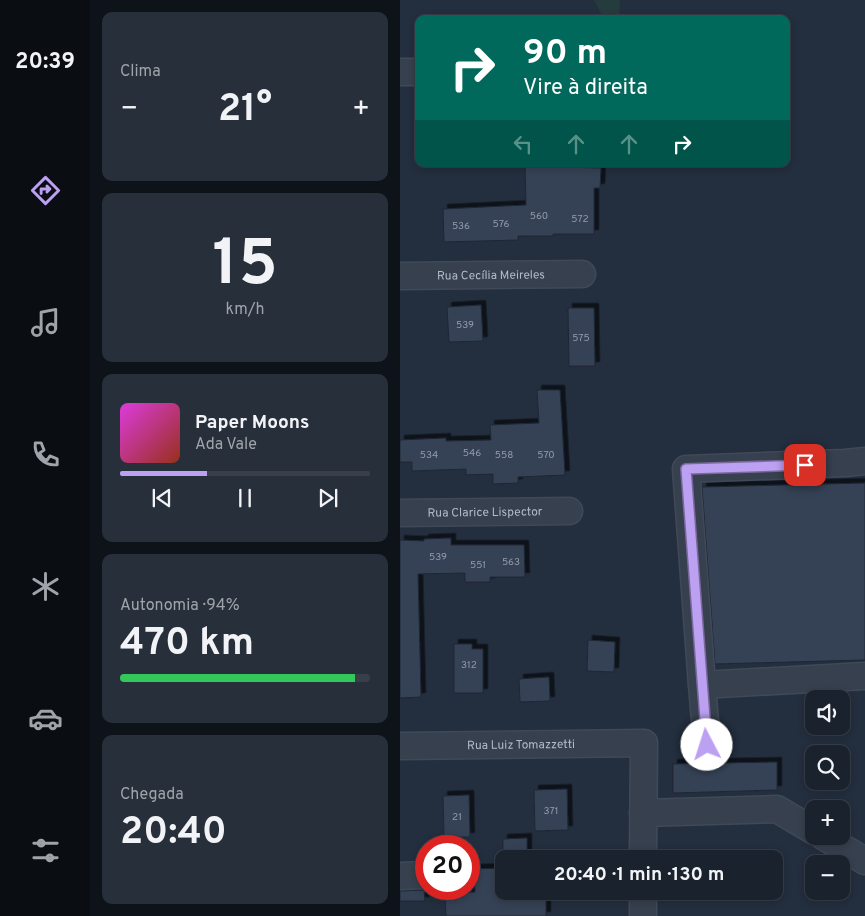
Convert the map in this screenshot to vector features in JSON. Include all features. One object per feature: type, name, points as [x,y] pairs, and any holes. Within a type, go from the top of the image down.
[{"type":"street","points":[[400,72],[415,72]]},
{"type":"street","name":"Rua Cecília Meireles","points":[[400,276],[582,274]]},
{"type":"street","points":[[707,745],[686,469],[845,463],[865,460]]},
{"type":"street","name":"Rua Clarice Lispector","points":[[400,513],[569,511]]},
{"type":"street","points":[[702,685],[865,676]]},
{"type":"street","name":"Rua Luiz Tomazzetti","points":[[400,746],[644,743],[643,813]]},
{"type":"street","points":[[643,850],[643,813],[777,809],[805,826]]},
{"type":"street","points":[[838,845],[865,861]]},
{"type":"street","points":[[400,876],[415,875]]},
{"type":"street","points":[[643,900],[643,916]]},
{"type":"green space","points":[[594,0],[620,0],[619,15],[602,15]]},
{"type":"building","points":[[525,167],[601,168],[600,188],[594,188],[594,234],[553,234],[553,236],[518,236],[518,240],[444,242],[443,209],[526,205]]},
{"type":"building","points":[[481,305],[483,341],[449,342],[447,307]]},
{"type":"building","points":[[568,308],[594,308],[595,366],[569,366]]},
{"type":"building","points":[[537,390],[560,390],[565,475],[518,477],[518,483],[493,484],[493,474],[466,475],[466,469],[412,471],[412,462],[400,462],[400,440],[446,438],[446,441],[491,440],[490,425],[539,423]]},
{"type":"building","points":[[865,483],[865,660],[715,664],[702,487]]},
{"type":"building","points":[[451,538],[451,545],[524,545],[525,577],[490,577],[490,582],[465,582],[465,573],[418,574],[421,697],[400,698],[400,540],[424,541],[424,539]]},
{"type":"building","points":[[588,640],[615,642],[614,672],[587,671]]},
{"type":"building","points":[[454,644],[472,644],[472,649],[483,649],[483,693],[454,693]]},
{"type":"building","points":[[549,677],[550,701],[520,702],[519,679]]},
{"type":"building","points":[[777,762],[777,790],[673,793],[673,764]]},
{"type":"building","points":[[567,789],[568,830],[535,831],[534,790]]},
{"type":"building","points":[[469,795],[470,835],[444,835],[443,796]]},
{"type":"building","points":[[527,838],[527,850],[503,850],[503,839]]},
{"type":"building","points":[[495,868],[495,900],[546,900],[546,916],[446,916],[445,900],[480,900],[480,869]]},
{"type":"building","points":[[415,890],[415,900],[425,901],[400,901],[400,891]]},
{"type":"route","points":[[707,745],[686,469],[805,465]]}]
